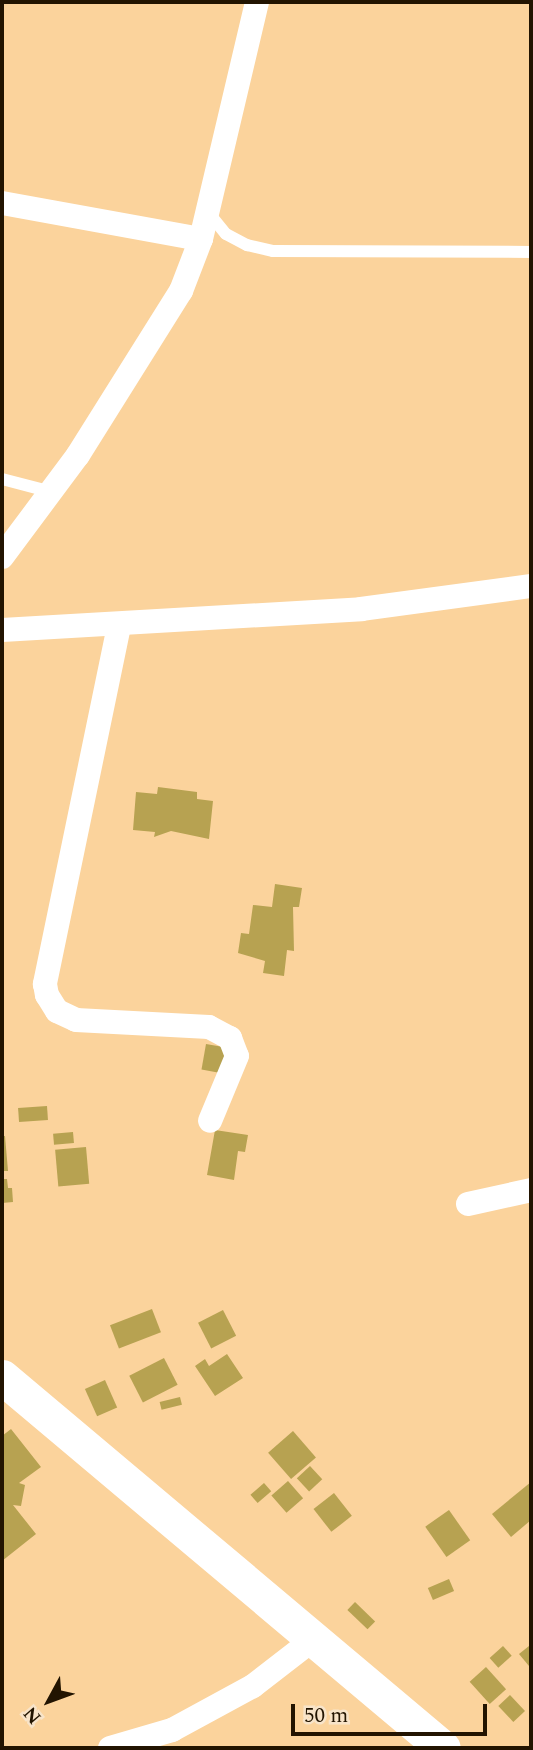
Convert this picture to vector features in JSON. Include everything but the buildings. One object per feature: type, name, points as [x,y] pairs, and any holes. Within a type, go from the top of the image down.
[{"type":"street","points":[[2,557],[48,491],[78,455],[166,321],[201,239],[257,2]]},
{"type":"street","points":[[2,203],[201,239]]},
{"type":"street","points":[[2,630],[120,626],[362,609],[531,586]]},
{"type":"street","points":[[120,626],[45,984],[47,995],[57,1011],[76,1020],[209,1027],[230,1038],[237,1056],[210,1121]]},
{"type":"street","points":[[468,1204],[531,1190]]},
{"type":"street","points":[[2,1377],[128,1487],[315,1638],[443,1748]]},
{"type":"street","points":[[110,1748],[172,1730],[253,1686],[315,1638]]},
{"type":"lane","points":[[208,212],[226,234],[247,245],[273,250],[531,252]]},
{"type":"lane","points":[[2,479],[48,491]]}]
